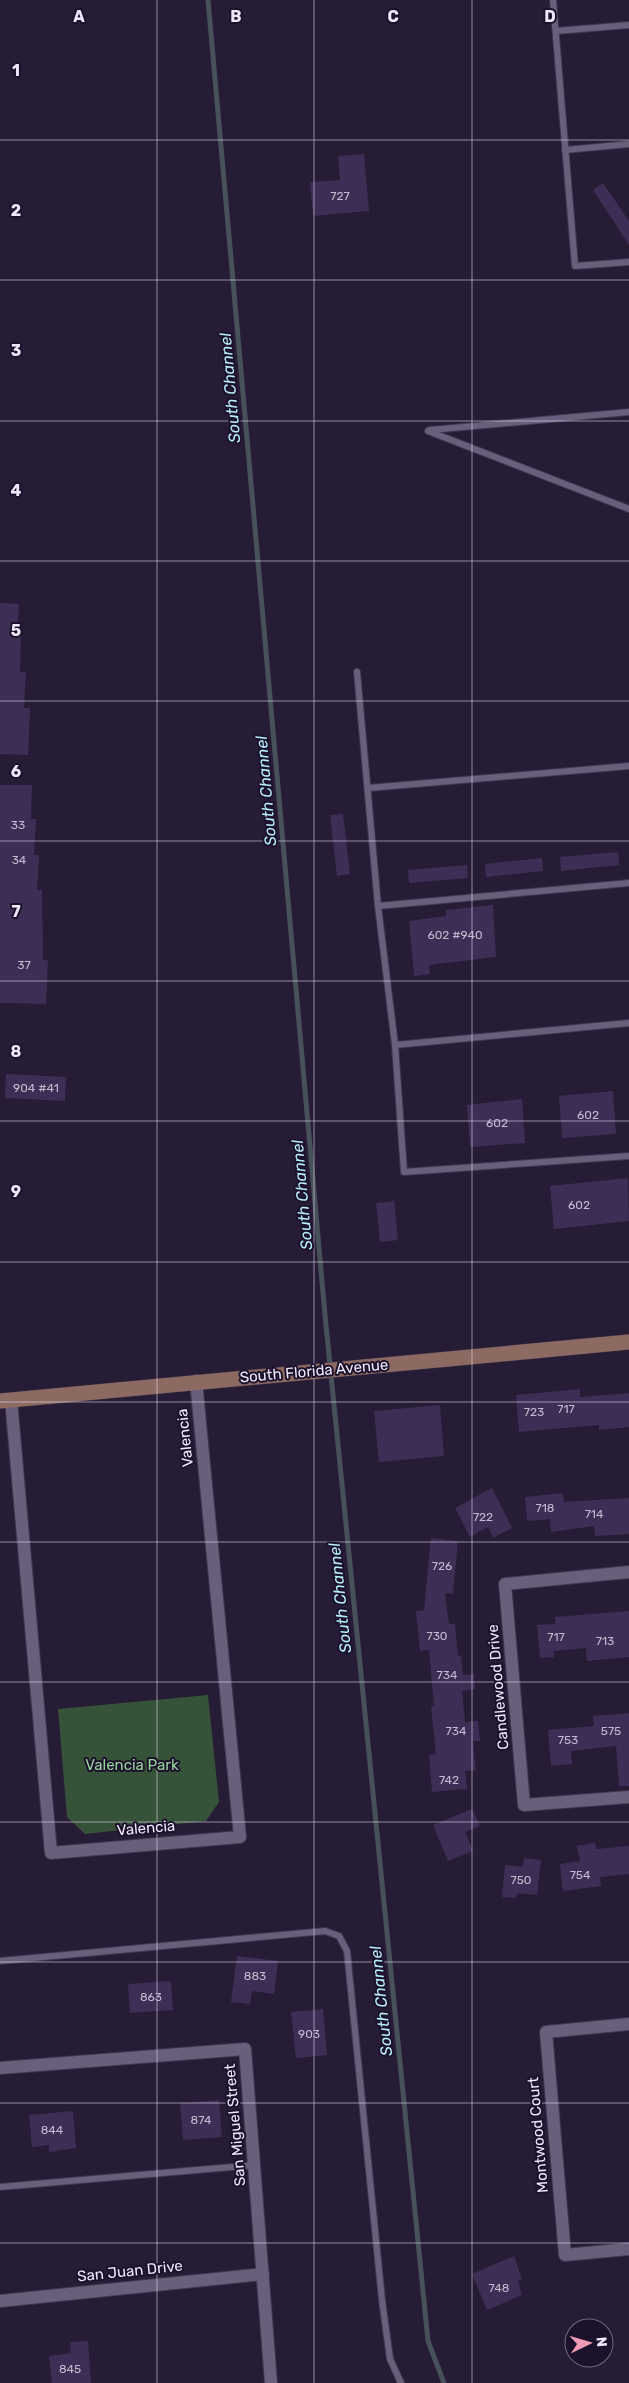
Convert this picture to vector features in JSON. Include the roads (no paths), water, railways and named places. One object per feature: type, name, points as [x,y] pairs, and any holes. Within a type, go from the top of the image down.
[{"type":"main road","name":"South Florida Avenue","points":[[6,1401],[629,1342]]},
{"type":"street","name":"Valencia","points":[[6,1401],[51,1853],[240,1837],[196,1382]]},
{"type":"street","name":"Candlewood Drive","points":[[629,1572],[505,1584],[524,1805],[629,1797]]},
{"type":"street","name":"Montwood Court","points":[[629,2024],[546,2032],[565,2255],[629,2249]]},
{"type":"street","name":"San Miguel Street","points":[[0,2068],[245,2049],[272,2383]]},
{"type":"street","name":"San Juan Drive","points":[[0,2301],[264,2274]]},
{"type":"lane","points":[[553,0],[564,150],[576,266],[629,262]]},
{"type":"lane","points":[[556,31],[629,25]]},
{"type":"lane","points":[[564,150],[629,144]]},
{"type":"lane","points":[[629,412],[428,431],[629,509]]},
{"type":"lane","points":[[357,672],[378,906],[394,1045],[404,1172],[629,1156]]},
{"type":"lane","points":[[368,788],[629,766]]},
{"type":"lane","points":[[378,906],[629,883]]},
{"type":"lane","points":[[394,1045],[629,1023]]},
{"type":"lane","points":[[0,1961],[325,1931],[339,1936],[347,1951],[382,2300],[390,2359],[401,2383]]},
{"type":"lane","points":[[0,2187],[254,2165]]},
{"type":"waterway","name":"South Channel","points":[[208,0],[325,1315],[428,2341],[444,2383]]},
{"type":"park label","name":"Valencia Park","points":[[132,1765]]}]
